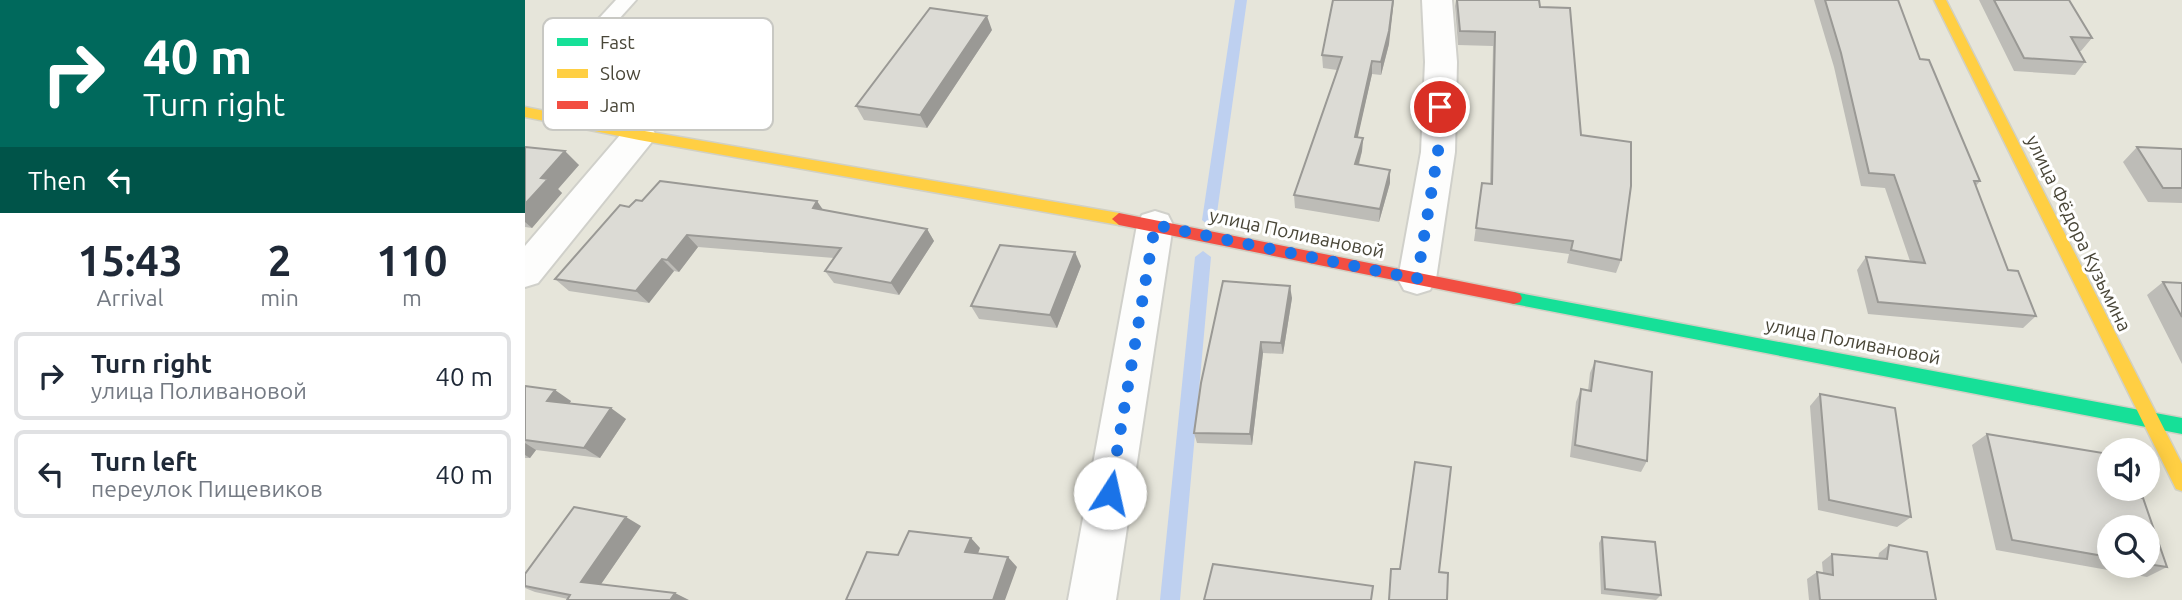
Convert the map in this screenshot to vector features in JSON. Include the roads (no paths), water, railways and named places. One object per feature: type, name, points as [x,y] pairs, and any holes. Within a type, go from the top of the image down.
[{"type":"street","points":[[1417,279],[1438,152],[1441,62],[1437,0]]},
{"type":"street","name":"улица Фёдора Кузьмина","points":[[1940,0],[2182,483]]},
{"type":"street","name":"улица Поливановой","points":[[525,112],[543,116]]},
{"type":"street","name":"улица Поливановой","points":[[614,130],[1155,225],[1417,279],[2182,426]]},
{"type":"street","points":[[525,272],[639,135]]},
{"type":"street","points":[[1092,600],[1155,225]]},
{"type":"lane","points":[[610,18],[627,0]]},
{"type":"waterway","points":[[1209,220],[1241,0]]},
{"type":"waterway","points":[[1170,600],[1203,257]]}]
